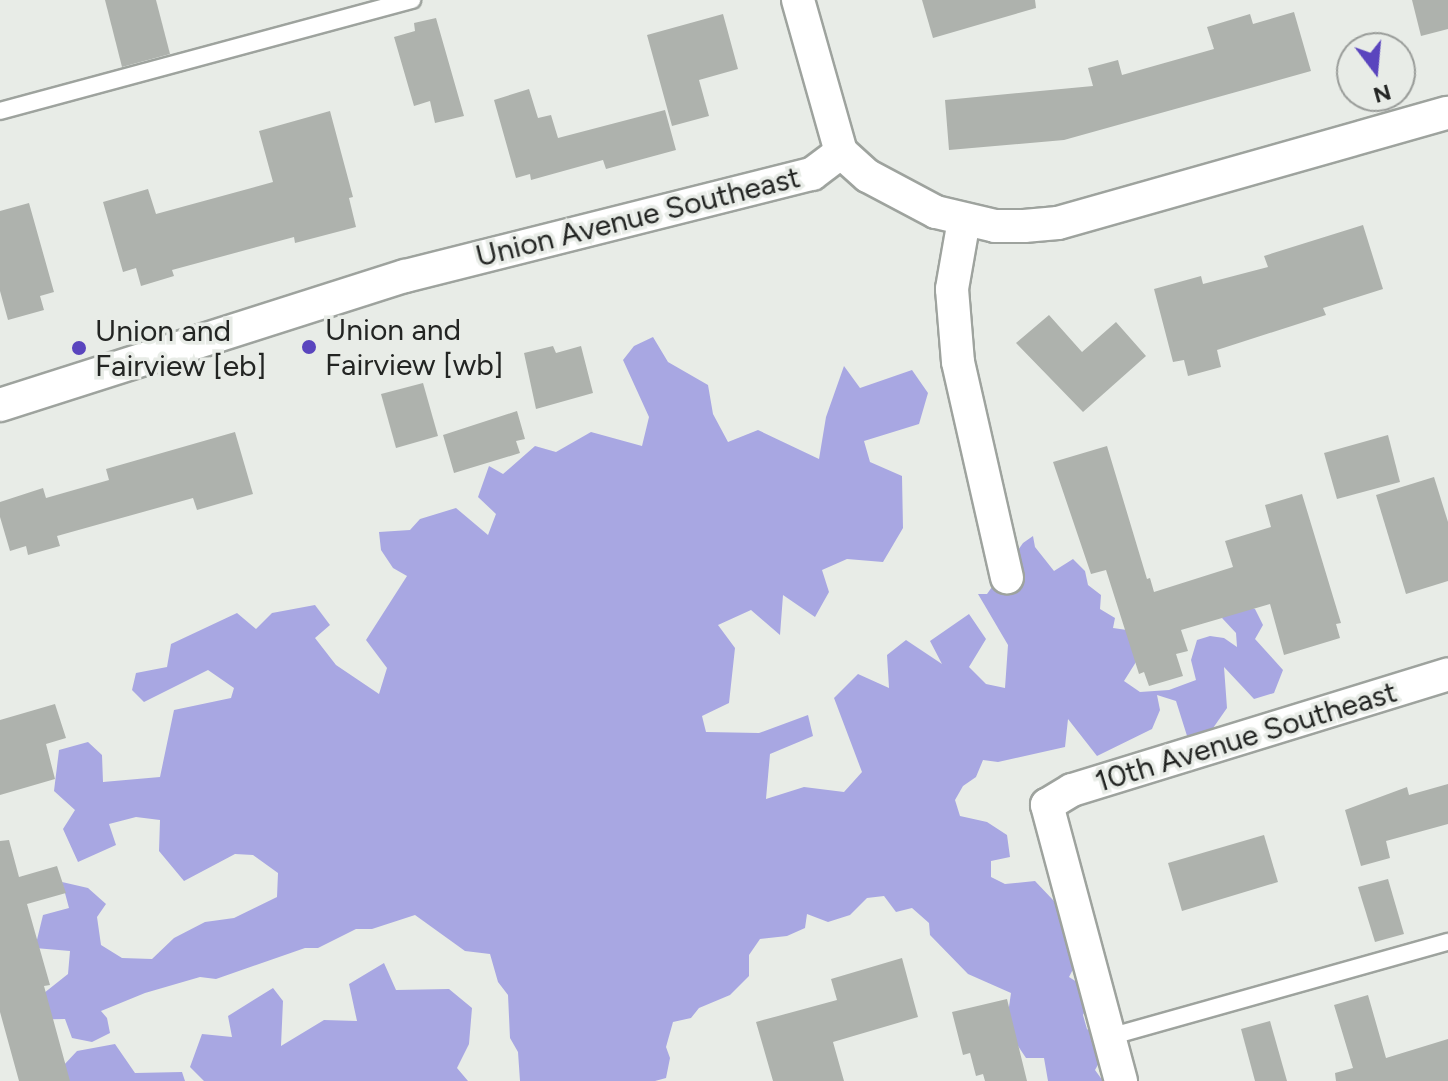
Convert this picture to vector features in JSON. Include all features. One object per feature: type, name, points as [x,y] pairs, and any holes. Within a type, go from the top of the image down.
[{"type":"street","points":[[798,0],[841,152],[868,176],[936,212],[995,226],[1058,223],[1448,113]]},
{"type":"street","name":"Union Avenue Southeast","points":[[0,405],[405,276],[812,174],[841,152]]},
{"type":"street","points":[[964,220],[952,289],[958,362],[1007,578]]},
{"type":"street","name":"10th Avenue Southeast","points":[[1109,1037],[1047,805],[1072,790],[1448,674]]},
{"type":"street","points":[[1109,1037],[1121,1081]]},
{"type":"lane","points":[[0,111],[412,0]]},
{"type":"lane","points":[[1109,1037],[1448,942]]},
{"type":"shaded area","points":[[653,337],[668,362],[708,385],[713,414],[728,442],[758,430],[819,459],[826,417],[844,366],[860,388],[912,370],[928,393],[919,424],[864,441],[870,462],[902,476],[903,528],[883,562],[847,559],[822,570],[829,592],[815,617],[783,595],[780,635],[751,610],[718,625],[735,648],[729,703],[702,716],[706,732],[759,733],[808,715],[813,736],[770,754],[766,799],[804,787],[844,792],[862,772],[834,698],[858,674],[889,688],[887,655],[906,640],[942,664],[930,641],[969,614],[986,639],[969,667],[986,684],[1005,688],[1008,645],[978,594],[987,594],[1023,543],[1033,536],[1035,547],[1054,571],[1073,559],[1085,571],[1088,585],[1101,595],[1100,609],[1115,618],[1113,628],[1134,631],[1141,654],[1124,681],[1140,692],[1169,690],[1196,680],[1191,660],[1197,640],[1210,636],[1224,638],[1237,647],[1236,633],[1222,618],[1235,602],[1255,609],[1263,625],[1255,639],[1283,670],[1274,693],[1254,699],[1224,667],[1227,708],[1211,731],[1188,739],[1176,701],[1157,695],[1160,710],[1152,729],[1097,756],[1068,719],[1065,747],[998,762],[983,760],[976,777],[963,786],[955,800],[960,816],[987,822],[1007,835],[1010,857],[991,861],[991,877],[1005,884],[1035,881],[1089,938],[1069,977],[1088,989],[1089,1003],[1083,1015],[1087,1029],[1099,1038],[1104,1054],[1095,1070],[1103,1081],[1048,1081],[1044,1058],[1026,1058],[1006,1028],[1011,993],[968,974],[930,935],[929,923],[912,908],[896,912],[884,896],[867,898],[850,915],[828,922],[807,914],[805,928],[787,936],[760,939],[749,955],[749,976],[730,995],[699,1008],[691,1018],[673,1022],[666,1047],[670,1058],[666,1078],[655,1081],[520,1081],[518,1052],[510,1038],[508,995],[498,982],[490,954],[465,951],[415,915],[372,929],[356,929],[318,948],[305,948],[216,979],[200,977],[145,993],[101,1011],[107,1018],[110,1033],[92,1042],[72,1038],[65,1019],[10,1020],[68,974],[70,951],[35,948],[43,915],[69,908],[62,882],[88,888],[106,904],[97,917],[101,945],[122,958],[152,959],[174,938],[205,922],[234,918],[277,897],[278,873],[253,855],[235,854],[184,881],[159,851],[160,820],[136,817],[109,824],[116,845],[78,862],[63,829],[75,810],[54,791],[59,750],[88,742],[102,755],[103,782],[160,777],[174,710],[231,698],[234,688],[208,670],[144,702],[132,690],[136,673],[167,667],[171,644],[237,613],[256,629],[272,613],[315,605],[330,625],[315,638],[336,665],[379,694],[387,668],[366,640],[407,576],[393,568],[381,550],[379,532],[410,530],[420,519],[456,508],[488,535],[496,514],[478,497],[489,466],[503,474],[535,446],[556,452],[591,432],[642,446],[649,417],[623,360],[634,346]]},
{"type":"shaded area","points":[[384,963],[396,990],[449,989],[472,1008],[469,1044],[457,1068],[468,1081],[204,1081],[190,1067],[202,1034],[232,1037],[228,1016],[273,988],[283,1001],[281,1046],[324,1020],[357,1021],[349,984]]},
{"type":"shaded area","points":[[115,1044],[135,1073],[182,1072],[185,1081],[65,1081],[63,1066],[77,1051]]},
{"type":"building","points":[[105,0],[156,0],[170,54],[122,67]]},
{"type":"building","points":[[922,0],[1035,0],[1036,8],[933,38]]},
{"type":"building","points":[[1412,0],[1448,0],[1448,29],[1421,36]]},
{"type":"building","points":[[1294,12],[1311,71],[1064,140],[949,150],[945,100],[1093,86],[1088,68],[1118,60],[1122,75],[1214,49],[1207,27],[1250,14],[1253,24]]},
{"type":"building","points":[[723,14],[738,69],[699,80],[709,116],[672,126],[647,35]]},
{"type":"building","points":[[436,18],[464,116],[435,123],[430,101],[414,106],[394,37],[415,31],[414,23]]},
{"type":"building","points":[[529,89],[538,118],[551,115],[558,138],[665,110],[676,150],[606,169],[603,160],[531,180],[530,174],[516,178],[494,100]]},
{"type":"building","points":[[330,111],[353,197],[349,198],[356,227],[295,243],[294,237],[172,270],[174,276],[141,286],[136,268],[123,272],[103,202],[148,189],[156,214],[273,182],[259,131]]},
{"type":"building","points":[[29,203],[54,292],[40,296],[44,310],[8,320],[0,291],[0,211]]},
{"type":"building","points":[[1363,225],[1383,289],[1323,308],[1326,315],[1217,350],[1221,367],[1188,376],[1184,360],[1173,362],[1154,289],[1201,276],[1203,284],[1268,267],[1264,256]]},
{"type":"building","points":[[1049,315],[1082,352],[1116,322],[1146,356],[1083,412],[1016,343]]},
{"type":"building","points":[[553,346],[556,353],[581,346],[593,393],[536,409],[524,353]]},
{"type":"building","points":[[423,383],[438,436],[396,448],[381,394]]},
{"type":"building","points":[[517,411],[525,439],[516,441],[520,453],[454,473],[443,435]]},
{"type":"building","points":[[235,432],[253,494],[197,510],[193,498],[57,536],[60,546],[28,555],[26,546],[10,551],[0,517],[0,502],[43,488],[46,498],[109,480],[106,469]]},
{"type":"building","points":[[1388,435],[1400,482],[1337,499],[1324,453]]},
{"type":"building","points":[[1107,446],[1147,579],[1150,578],[1154,592],[1233,567],[1225,541],[1271,527],[1265,505],[1302,494],[1341,623],[1336,624],[1340,638],[1284,655],[1270,604],[1181,630],[1188,651],[1176,654],[1183,676],[1149,686],[1144,672],[1139,674],[1106,570],[1091,574],[1053,462]]},
{"type":"building","points":[[1434,477],[1448,522],[1448,581],[1406,594],[1376,495]]},
{"type":"building","points":[[55,704],[66,738],[46,744],[55,779],[0,795],[0,720]]},
{"type":"building","points":[[1448,784],[1448,824],[1386,841],[1390,858],[1361,866],[1345,810],[1407,787],[1409,795]]},
{"type":"building","points":[[1264,835],[1278,882],[1182,911],[1168,863]]},
{"type":"building","points":[[9,840],[19,877],[57,866],[66,893],[27,904],[50,985],[44,986],[70,1081],[19,1081],[0,1012],[0,841]]},
{"type":"building","points":[[1388,879],[1404,934],[1375,942],[1358,887]]},
{"type":"building","points":[[902,958],[918,1017],[833,1042],[844,1081],[773,1081],[756,1022],[837,1000],[831,979]]},
{"type":"building","points":[[1368,995],[1386,1058],[1448,1039],[1448,1081],[1336,1081],[1335,1073],[1353,1068],[1334,1005]]},
{"type":"building","points":[[1007,999],[1027,1081],[985,1081],[983,1074],[976,1076],[970,1053],[963,1055],[952,1012]]},
{"type":"building","points":[[1270,1021],[1287,1081],[1255,1081],[1241,1029]]},
{"type":"place","name":"Union and Fairview [wb]","points":[[309,347]]},
{"type":"place","name":"Union and Fairview [eb]","points":[[79,348]]}]
